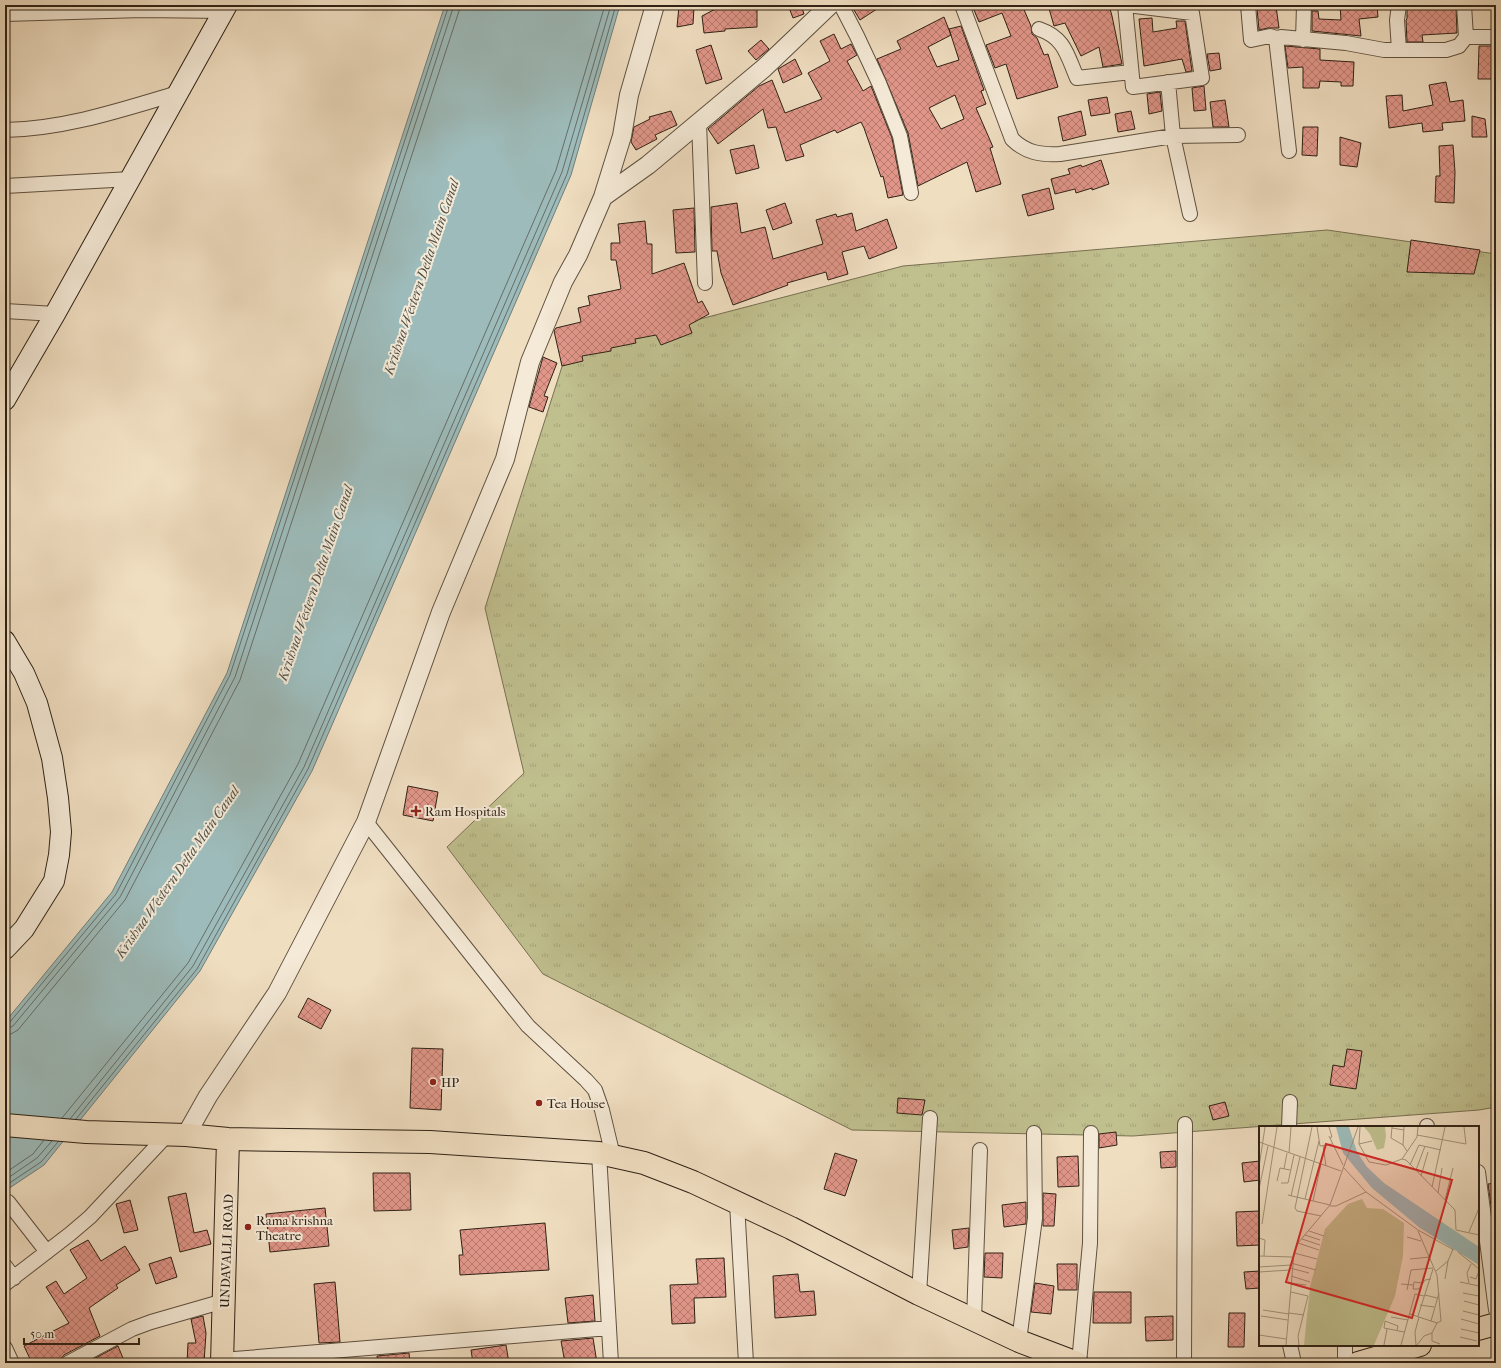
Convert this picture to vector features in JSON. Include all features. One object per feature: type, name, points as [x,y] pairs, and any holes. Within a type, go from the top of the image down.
[{"type":"main road","points":[[7,391],[55,314],[132,179],[226,8]]},
{"type":"main road","points":[[5,641],[24,673],[37,703],[52,758],[61,832],[60,855],[54,881],[24,929],[5,949]]},
{"type":"main road","points":[[5,1124],[86,1132],[177,1134],[228,1139],[430,1142],[606,1154],[644,1163],[693,1182],[974,1320],[1019,1341],[1078,1363]]},
{"type":"main road","name":"UNDAVALLI ROAD","points":[[222,1361],[228,1139]]},
{"type":"main road","points":[[1479,1329],[1496,1324]]},
{"type":"main road","points":[[1358,1363],[1417,1346]]},
{"type":"street","points":[[5,1266],[10,1281],[90,1217],[177,1134],[208,1096],[277,993],[366,822],[441,612],[505,459],[530,362],[563,282],[578,255],[603,197],[622,136],[629,95],[655,5]]},
{"type":"street","points":[[603,197],[648,166],[764,68],[830,5]]},
{"type":"street","points":[[841,5],[879,83],[900,136],[912,193]]},
{"type":"street","points":[[962,5],[1012,139],[1029,151],[1041,154],[1060,154],[1173,136],[1238,135]]},
{"type":"street","points":[[1126,5],[1192,13],[1202,78],[1133,87],[1131,72],[1126,5]]},
{"type":"street","points":[[1248,5],[1251,40],[1270,36],[1276,38],[1281,37],[1346,43],[1384,50],[1446,50],[1459,46],[1466,37],[1464,5]]},
{"type":"street","points":[[1303,40],[1304,5]]},
{"type":"street","points":[[1399,5],[1397,20],[1399,50]]},
{"type":"street","points":[[5,14],[226,8]]},
{"type":"street","points":[[1039,29],[1049,32],[1064,45],[1077,78],[1131,72]]},
{"type":"street","points":[[1466,37],[1496,37]]},
{"type":"street","points":[[1276,38],[1289,151]]},
{"type":"street","points":[[1168,82],[1173,136],[1190,214]]},
{"type":"street","points":[[5,130],[33,128],[74,122],[178,93]]},
{"type":"street","points":[[699,122],[705,284]]},
{"type":"street","points":[[5,186],[132,179]]},
{"type":"street","points":[[5,311],[55,314]]},
{"type":"street","points":[[366,822],[524,1021],[595,1090],[602,1110],[606,1154],[611,1363]]},
{"type":"street","points":[[1289,1126],[1290,1102]]},
{"type":"street","points":[[919,1294],[930,1118]]},
{"type":"street","points":[[1184,1124],[1184,1363]]},
{"type":"street","points":[[1019,1341],[1035,1218],[1034,1133]]},
{"type":"street","points":[[1078,1363],[1090,1243],[1091,1133]]},
{"type":"street","points":[[974,1320],[980,1150]]},
{"type":"street","points":[[1479,1180],[1496,1310]]},
{"type":"street","points":[[8,1202],[47,1252]]},
{"type":"street","points":[[737,1203],[746,1363]]},
{"type":"street","points":[[68,1363],[144,1324],[224,1301]]},
{"type":"street","points":[[222,1361],[609,1328]]},
{"type":"street","points":[[1290,1346],[1294,1363]]},
{"type":"street","points":[[1346,1346],[1358,1363]]},
{"type":"street","points":[[5,1348],[12,1363]]},
{"type":"green space","points":[[1327,230],[1496,254],[1496,1107],[1479,1110],[1133,1136],[852,1130],[543,974],[447,847],[524,773],[485,608],[566,354],[903,266]]},
{"type":"water","name":"Krishna Western Delta Main Canal","points":[[445,5],[620,5],[571,175],[312,771],[200,971],[44,1165],[5,1191],[5,1022],[112,892],[227,673]]},
{"type":"building","points":[[723,5],[757,5],[757,27],[725,29],[725,31],[704,33],[702,16]]},
{"type":"building","points":[[788,5],[801,5],[804,14],[793,18]]},
{"type":"building","points":[[851,5],[883,5],[860,20]]},
{"type":"building","points":[[972,5],[1022,5],[1031,26],[1032,34],[1037,38],[1044,55],[1048,54],[1058,87],[1017,99],[1006,64],[995,68],[986,45],[1011,36],[1002,13],[979,22]]},
{"type":"building","points":[[1048,5],[1109,5],[1122,64],[1103,67],[1099,47],[1081,56],[1065,23],[1054,26]]},
{"type":"building","points":[[1340,5],[1377,5],[1378,17],[1359,19],[1361,36],[1312,31],[1312,11],[1318,11],[1319,19],[1341,20]]},
{"type":"building","points":[[1407,5],[1442,5],[1442,8],[1456,7],[1457,33],[1422,35],[1423,42],[1407,42]]},
{"type":"building","points":[[679,6],[694,7],[693,24],[677,27]]},
{"type":"building","points":[[1276,6],[1279,28],[1259,30],[1257,8]]},
{"type":"building","points":[[944,17],[951,34],[949,29],[961,26],[984,90],[981,91],[986,104],[976,108],[993,147],[990,148],[1001,184],[976,192],[967,162],[918,186],[908,133],[877,59],[901,49],[897,41]],"holes":[[[951,35],[959,60],[937,67],[928,47]],[[955,95],[964,119],[941,129],[929,108]]]},
{"type":"building","points":[[1152,18],[1153,32],[1177,28],[1176,21],[1185,21],[1192,71],[1186,72],[1182,59],[1144,66],[1139,19]]},
{"type":"building","points":[[834,34],[841,49],[851,44],[857,55],[847,61],[863,91],[871,86],[892,138],[903,195],[888,198],[883,176],[881,177],[861,122],[837,133],[835,130],[800,145],[804,156],[786,161],[776,127],[768,128],[763,109],[718,144],[708,129],[759,86],[772,80],[785,113],[822,99],[808,73],[830,61],[820,41]]},
{"type":"building","points":[[761,40],[769,49],[756,60],[748,51]]},
{"type":"building","points":[[711,45],[722,79],[706,84],[696,50]]},
{"type":"building","points":[[1285,46],[1320,49],[1320,60],[1354,62],[1353,86],[1341,86],[1341,82],[1320,81],[1319,88],[1303,88],[1303,67],[1288,68]]},
{"type":"building","points":[[1479,46],[1493,46],[1492,79],[1478,79]]},
{"type":"building","points":[[1219,53],[1221,69],[1210,71],[1207,54]]},
{"type":"building","points":[[795,59],[802,74],[783,83],[778,69]]},
{"type":"building","points":[[1446,82],[1450,102],[1463,100],[1465,121],[1442,123],[1443,130],[1423,132],[1422,123],[1389,128],[1386,96],[1402,95],[1403,111],[1433,105],[1429,85]]},
{"type":"building","points":[[1204,86],[1206,110],[1194,111],[1192,88]]},
{"type":"building","points":[[1160,92],[1162,111],[1149,114],[1147,94]]},
{"type":"building","points":[[1107,97],[1110,113],[1091,116],[1088,100]]},
{"type":"building","points":[[1225,100],[1229,127],[1213,127],[1210,102]]},
{"type":"building","points":[[671,111],[677,125],[655,135],[657,139],[636,150],[631,142],[634,127],[650,119],[649,117]]},
{"type":"building","points":[[1081,111],[1086,135],[1063,141],[1058,117]]},
{"type":"building","points":[[1131,111],[1135,129],[1118,132],[1115,114]]},
{"type":"building","points":[[1472,116],[1485,119],[1487,137],[1472,137]]},
{"type":"building","points":[[1303,127],[1318,127],[1317,156],[1302,155]]},
{"type":"building","points":[[1340,137],[1361,143],[1357,167],[1340,165]]},
{"type":"building","points":[[754,145],[759,168],[736,174],[730,150]]},
{"type":"building","points":[[1453,145],[1455,172],[1454,203],[1435,202],[1436,176],[1440,176],[1439,146]]},
{"type":"building","points":[[1101,160],[1109,184],[1092,190],[1092,188],[1076,193],[1075,189],[1055,194],[1051,179],[1070,174],[1068,169],[1081,165],[1082,167]]},
{"type":"building","points":[[1049,188],[1054,209],[1028,216],[1022,195]]},
{"type":"building","points":[[737,203],[741,233],[765,227],[773,259],[823,244],[816,220],[836,214],[837,217],[852,213],[856,231],[887,219],[897,248],[869,259],[864,246],[842,252],[848,274],[828,280],[826,272],[787,283],[788,285],[733,305],[721,273],[717,251],[712,251],[711,207]]},
{"type":"building","points":[[785,203],[792,223],[773,230],[766,210]]},
{"type":"building","points":[[694,208],[695,252],[676,253],[673,210]]},
{"type":"building","points":[[645,221],[647,244],[652,244],[652,274],[684,263],[698,303],[702,301],[709,314],[689,325],[692,333],[661,345],[656,335],[635,339],[636,343],[611,348],[611,351],[582,356],[583,361],[562,366],[554,331],[556,328],[581,322],[578,308],[590,305],[588,296],[621,289],[616,260],[611,260],[611,243],[620,243],[618,224]]},
{"type":"building","points":[[1411,240],[1480,250],[1474,274],[1407,272]]},
{"type":"building","points":[[543,357],[557,363],[544,396],[548,397],[543,412],[529,407]]},
{"type":"building","points":[[408,786],[438,792],[433,821],[403,815]]},
{"type":"building","points":[[308,998],[331,1010],[321,1029],[298,1017]]},
{"type":"building","points":[[412,1048],[443,1049],[441,1110],[410,1108]]},
{"type":"building","points":[[1347,1049],[1362,1051],[1356,1089],[1330,1085],[1333,1065],[1344,1067]]},
{"type":"building","points":[[898,1098],[925,1100],[922,1115],[897,1113]]},
{"type":"building","points":[[1225,1102],[1229,1116],[1213,1120],[1209,1106]]},
{"type":"building","points":[[1116,1132],[1117,1145],[1099,1148],[1099,1134]]},
{"type":"building","points":[[1176,1151],[1176,1167],[1161,1168],[1160,1152]]},
{"type":"building","points":[[835,1153],[857,1160],[845,1196],[824,1189]]},
{"type":"building","points":[[1078,1156],[1079,1186],[1058,1187],[1057,1157]]},
{"type":"building","points":[[1259,1161],[1259,1180],[1244,1182],[1242,1163]]},
{"type":"building","points":[[373,1173],[410,1173],[411,1210],[374,1211]]},
{"type":"building","points":[[1496,1183],[1496,1220],[1493,1220],[1488,1184]]},
{"type":"building","points":[[186,1193],[194,1233],[207,1230],[211,1244],[180,1252],[168,1197]]},
{"type":"building","points":[[1043,1193],[1056,1194],[1054,1226],[1043,1226]]},
{"type":"building","points":[[130,1200],[138,1230],[124,1233],[116,1204]]},
{"type":"building","points":[[1026,1202],[1026,1224],[1004,1227],[1002,1205]]},
{"type":"building","points":[[325,1208],[329,1246],[270,1252],[266,1214]]},
{"type":"building","points":[[1259,1211],[1259,1245],[1237,1246],[1236,1212]]},
{"type":"building","points":[[545,1223],[549,1270],[460,1275],[459,1255],[463,1255],[460,1230]]},
{"type":"building","points":[[969,1228],[968,1247],[954,1249],[952,1230]]},
{"type":"building","points":[[88,1240],[101,1261],[125,1246],[140,1270],[116,1285],[118,1288],[89,1308],[100,1336],[64,1355],[60,1363],[32,1363],[24,1346],[69,1323],[46,1287],[56,1281],[64,1294],[87,1278],[70,1250]]},
{"type":"building","points":[[985,1253],[1003,1253],[1002,1278],[984,1277]]},
{"type":"building","points":[[171,1257],[177,1277],[156,1284],[149,1264]]},
{"type":"building","points":[[724,1258],[726,1297],[694,1298],[695,1323],[672,1324],[670,1285],[698,1284],[696,1259]]},
{"type":"building","points":[[1057,1264],[1077,1264],[1077,1290],[1058,1290]]},
{"type":"building","points":[[1259,1271],[1259,1288],[1246,1289],[1244,1272]]},
{"type":"building","points":[[798,1274],[800,1292],[814,1291],[816,1315],[775,1318],[773,1276]]},
{"type":"building","points":[[335,1282],[340,1342],[319,1343],[314,1284]]},
{"type":"building","points":[[1035,1283],[1054,1286],[1051,1314],[1031,1312]]},
{"type":"building","points":[[1094,1292],[1131,1292],[1131,1323],[1093,1323]]},
{"type":"building","points":[[593,1295],[595,1321],[568,1323],[565,1298]]},
{"type":"building","points":[[1229,1313],[1245,1313],[1244,1347],[1228,1347]]},
{"type":"building","points":[[203,1316],[206,1333],[204,1363],[187,1363],[188,1343],[196,1343],[191,1319]]},
{"type":"building","points":[[1173,1316],[1173,1340],[1146,1341],[1145,1317]]},
{"type":"building","points":[[593,1338],[597,1363],[565,1363],[561,1341]]},
{"type":"building","points":[[506,1345],[509,1363],[473,1363],[471,1350]]},
{"type":"building","points":[[118,1346],[125,1363],[86,1363]]},
{"type":"building","points":[[409,1353],[410,1363],[378,1363],[377,1356]]},
{"type":"place","name":"Ram Hospitals","points":[[416,811]]},
{"type":"place","name":"HP","points":[[433,1082]]},
{"type":"place","name":"Tea House","points":[[539,1103]]},
{"type":"place","name":"Rama krishna Theatre","points":[[248,1227]]}]
